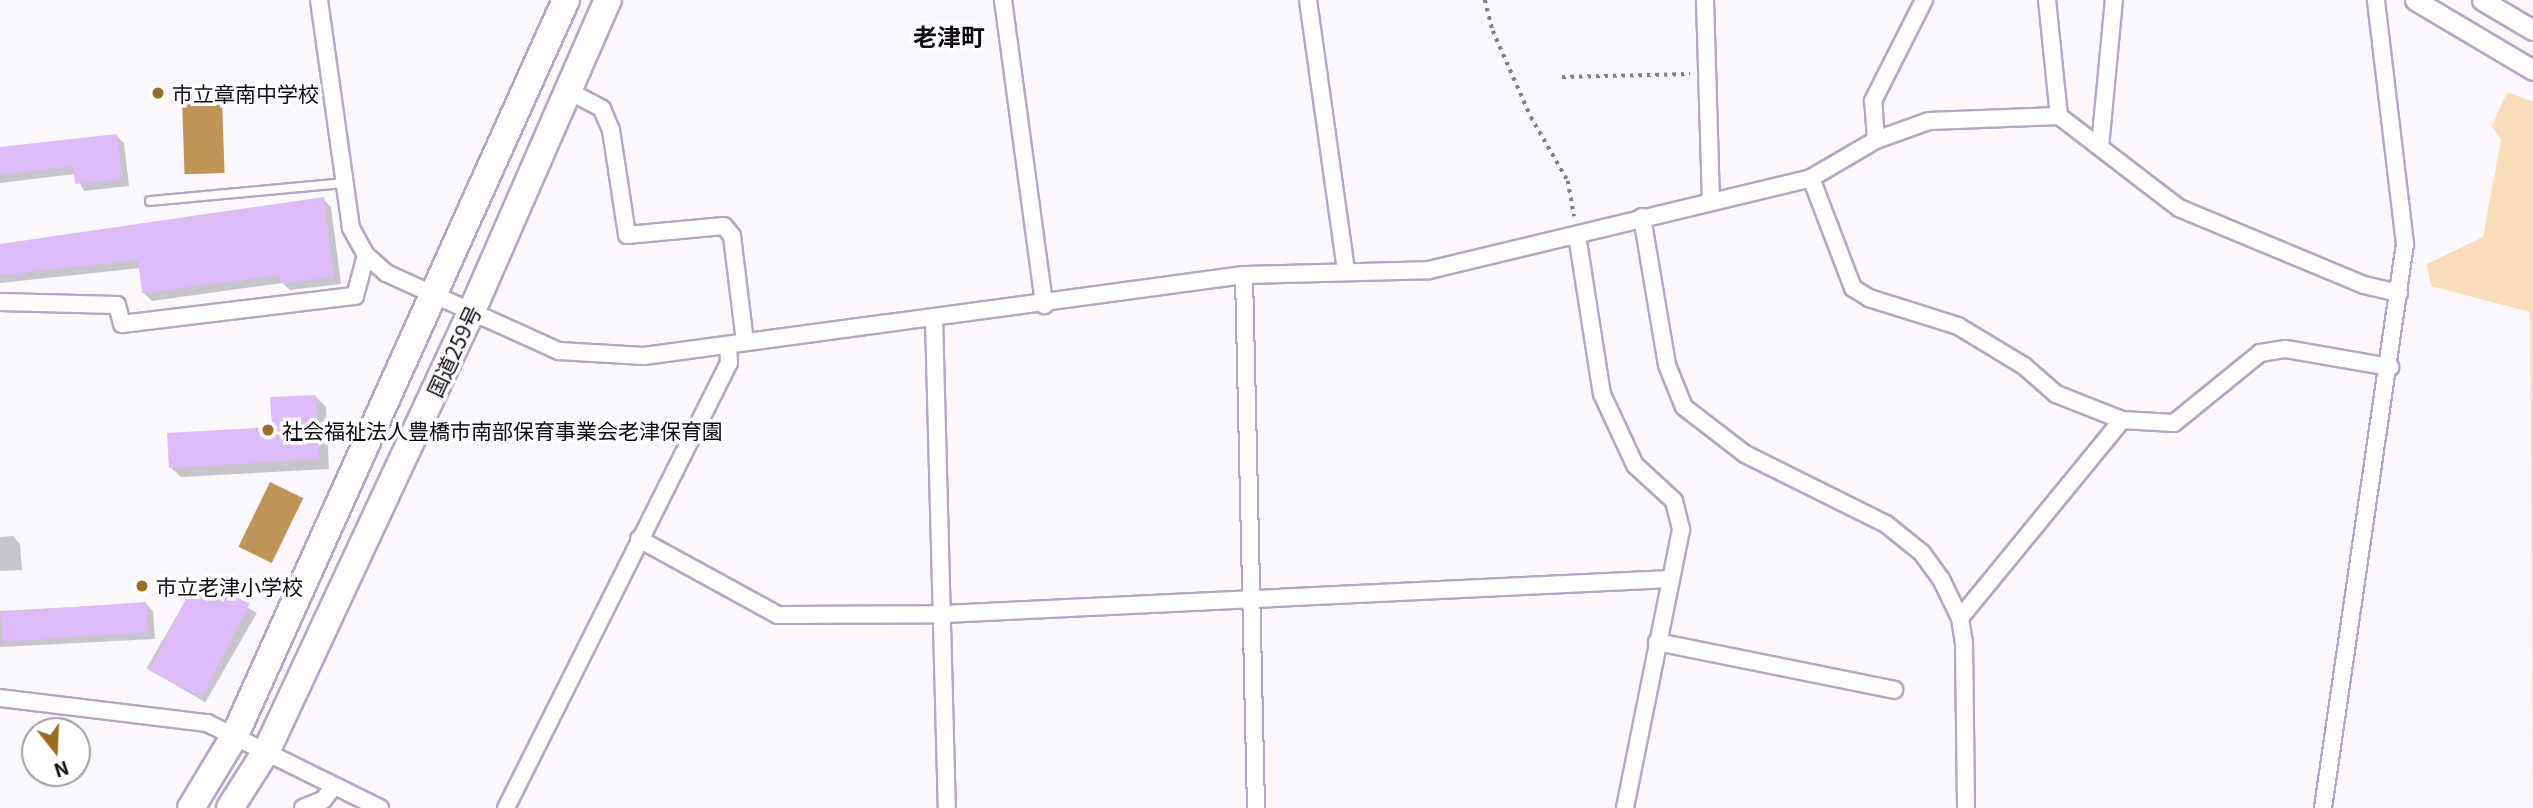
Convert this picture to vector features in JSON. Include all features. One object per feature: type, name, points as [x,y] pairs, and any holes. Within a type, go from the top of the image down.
[{"type":"highway","name":"国道259号","points":[[191,808],[235,735],[566,0]]},
{"type":"highway","name":"国道259号","points":[[230,808],[268,750],[471,313],[608,0]]},
{"type":"street","points":[[319,0],[351,228],[366,255],[386,273],[559,351],[644,356],[1044,305],[1244,275],[1429,270],[1811,178],[1876,139],[1929,121],[2059,116],[2179,208],[2364,285],[2399,293]]},
{"type":"street","points":[[1003,0],[1044,305]]},
{"type":"street","points":[[1308,0],[1346,271]]},
{"type":"street","points":[[1705,0],[1711,201]]},
{"type":"street","points":[[1876,139],[1873,101],[1924,0]]},
{"type":"street","points":[[2048,0],[2059,116]]},
{"type":"street","points":[[2100,147],[2114,0]]},
{"type":"street","points":[[2323,808],[2390,367],[2405,244],[2376,0]]},
{"type":"street","points":[[2415,0],[2533,70]]},
{"type":"street","points":[[2482,0],[2533,30]]},
{"type":"street","points":[[567,90],[601,109],[611,130],[627,235],[724,226],[732,236],[745,342]]},
{"type":"street","points":[[1811,178],[1853,288],[1868,298],[1958,326],[2024,366],[2056,394],[2122,420],[2174,423],[2260,353],[2286,349],[2390,367]]},
{"type":"street","points":[[1642,217],[1667,365],[1684,407],[1745,454],[1886,524],[1922,553],[1960,618],[1966,808]]},
{"type":"street","points":[[1577,235],[1602,394],[1635,465],[1674,501],[1681,530],[1657,642],[1631,807]]},
{"type":"street","points":[[0,302],[117,305],[122,324],[355,296],[366,255]]},
{"type":"street","points":[[1244,275],[1256,808]]},
{"type":"street","points":[[934,318],[944,614],[947,808]]},
{"type":"street","points":[[506,808],[729,363],[728,346]]},
{"type":"street","points":[[1960,618],[2122,420]]},
{"type":"street","points":[[639,539],[778,615],[944,614],[1670,579]]},
{"type":"street","points":[[1657,642],[1894,690]]},
{"type":"street","points":[[0,698],[167,716],[207,723],[268,750],[380,808]]},
{"type":"street","points":[[303,808],[323,800],[334,786]]},
{"type":"lane","points":[[150,201],[344,183]]},
{"type":"path","points":[[1485,0],[1493,31],[1531,117],[1569,181],[1577,235]]},
{"type":"path","points":[[1562,77],[1706,74]]},
{"type":"shaded area","points":[[2507,92],[2533,102],[2533,808],[2530,312],[2431,286],[2427,264],[2483,237],[2501,140],[2492,126]]},
{"type":"shaded area","points":[[222,100],[225,173],[185,174],[182,101]]},
{"type":"shaded area","points":[[270,482],[303,498],[272,563],[238,547]]},
{"type":"building","points":[[117,134],[122,179],[75,184],[73,166],[0,175],[0,147]]},
{"type":"building","points":[[324,197],[334,277],[281,283],[280,275],[142,293],[138,260],[0,275],[0,244]]},
{"type":"building","name":"社会福祉法人豊橋市南部保育事業会老津保育園","points":[[316,395],[319,459],[169,468],[167,433],[272,427],[270,397]]},
{"type":"building","points":[[197,577],[250,604],[202,697],[149,671]]},
{"type":"building","points":[[146,602],[148,632],[2,642],[0,612]]},
{"type":"place","name":"市立章南中学校","points":[[158,93]]},
{"type":"place","name":"社会福祉法人豊橋市南部保育事業会老津保育園","points":[[268,430]]},
{"type":"place","name":"市立老津小学校","points":[[142,586]]},
{"type":"district","name":"老津町","points":[[949,36]]}]
